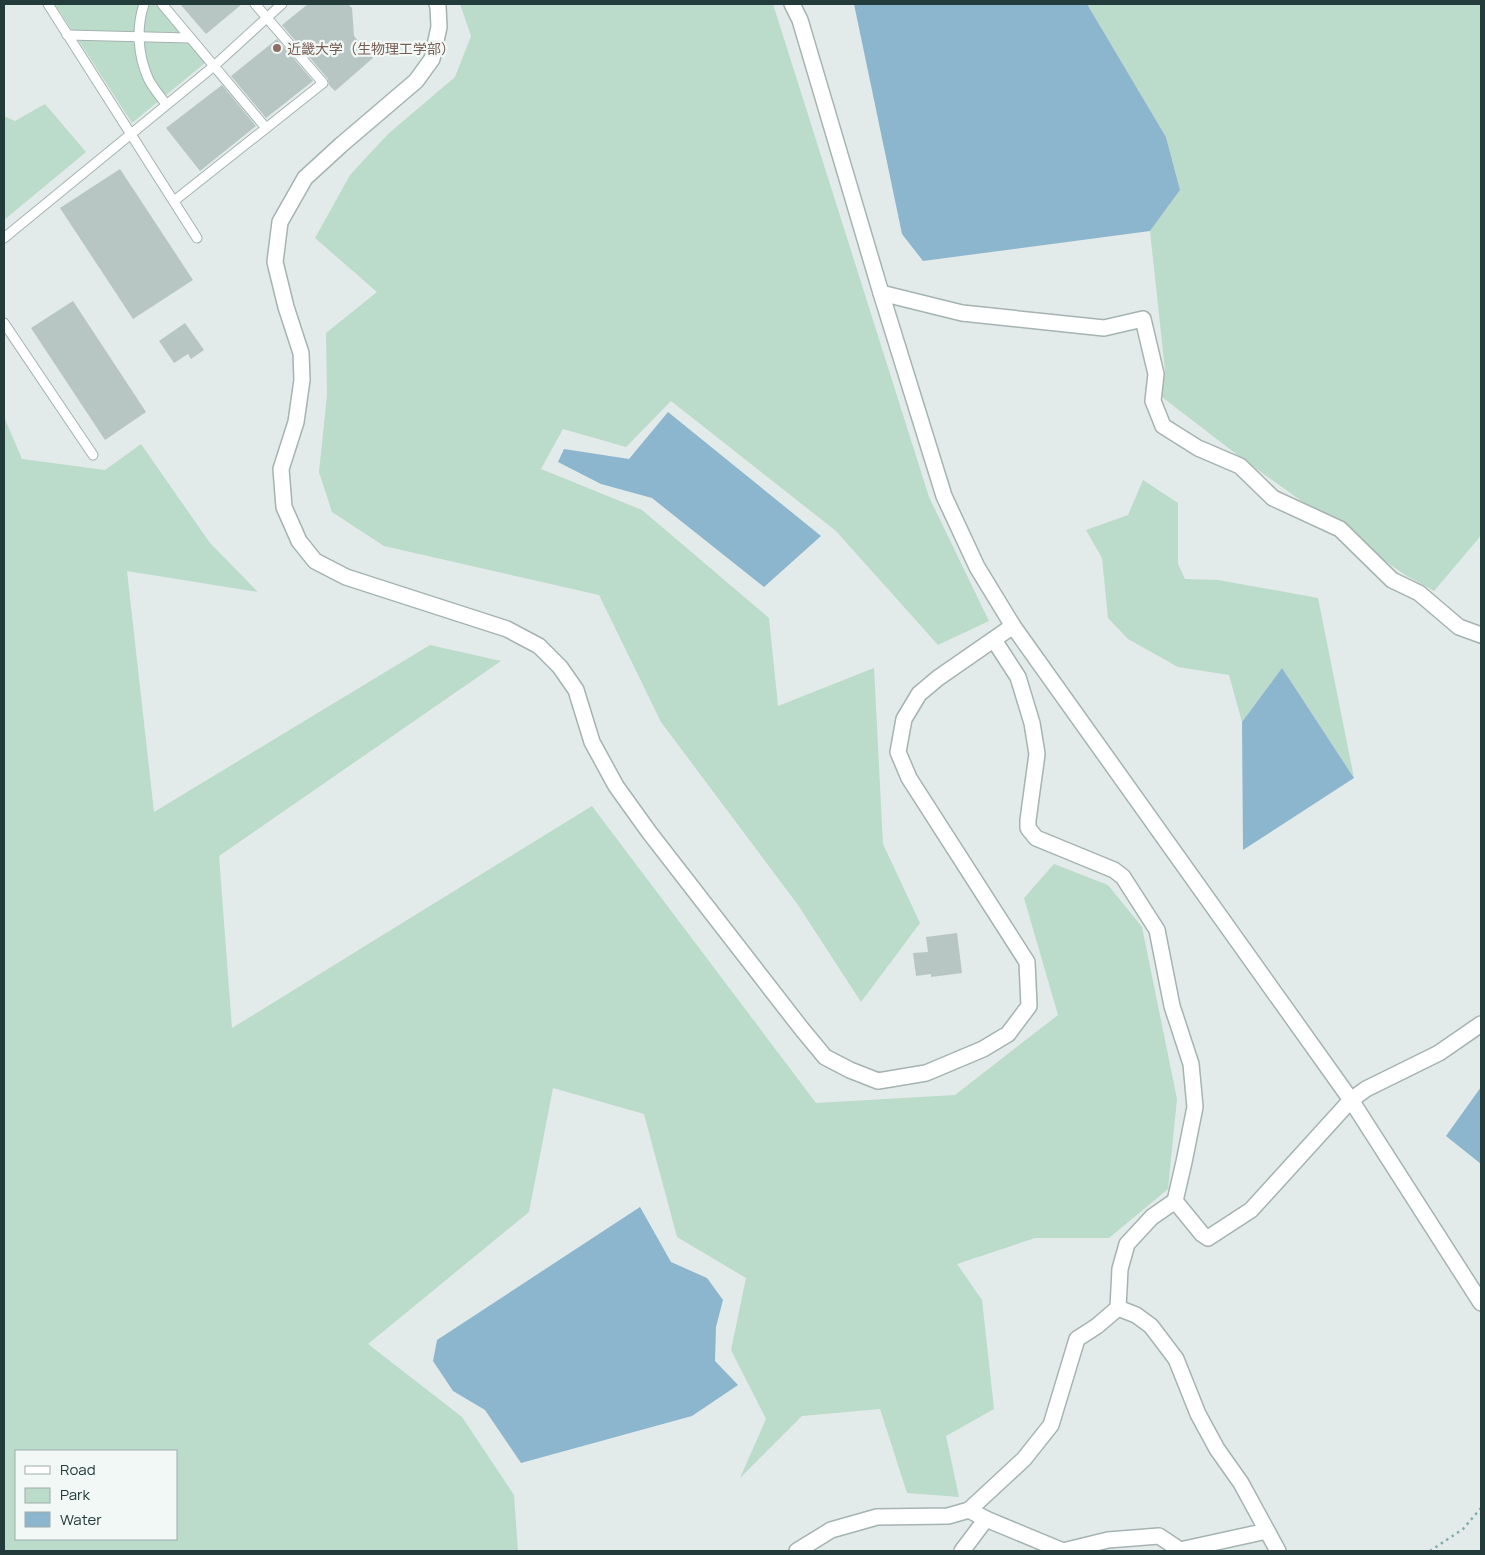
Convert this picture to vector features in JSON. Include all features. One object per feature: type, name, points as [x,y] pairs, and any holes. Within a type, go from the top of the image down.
[{"type":"street","points":[[437,4],[439,27],[432,59],[416,81],[341,144],[305,178],[280,222],[275,262],[286,307],[301,353],[302,380],[296,422],[281,468],[284,507],[299,541],[315,561],[346,577],[506,629],[539,646],[560,667],[576,690],[592,742],[616,786],[649,832],[801,1028],[826,1057],[850,1070],[878,1081],[926,1073],[983,1049],[1008,1034],[1029,1006],[1027,962],[909,778],[898,752],[904,719],[919,694],[938,678],[1013,626]]},
{"type":"street","points":[[792,4],[800,20],[881,293],[944,496],[977,567],[1013,626],[1351,1100],[1481,1303]]},
{"type":"street","points":[[881,293],[962,313],[1104,328],[1143,319],[1156,374],[1153,400],[1163,426],[1198,448],[1240,466],[1273,498],[1340,529],[1392,580],[1419,593],[1459,627],[1481,635]]},
{"type":"street","points":[[797,1551],[831,1530],[878,1517],[948,1516],[969,1510],[1024,1460],[1051,1425],[1077,1339],[1098,1326],[1118,1308],[1120,1270],[1127,1244],[1152,1217],[1175,1201],[1184,1162],[1194,1107],[1191,1064],[1172,1006],[1157,930],[1123,877],[1114,870],[1036,838],[1028,828],[1037,754],[1032,723],[1018,678],[994,640]]},
{"type":"street","points":[[1175,1201],[1202,1234],[1208,1238],[1251,1210],[1351,1100],[1366,1089],[1439,1053],[1481,1024]]},
{"type":"street","points":[[1118,1308],[1136,1315],[1151,1326],[1176,1359],[1198,1414],[1217,1449],[1241,1483],[1278,1551]]},
{"type":"street","points":[[969,1510],[1062,1551],[1108,1540],[1159,1536],[1180,1550],[1267,1532]]},
{"type":"street","points":[[962,1551],[986,1519]]},
{"type":"lane","points":[[48,4],[197,238]]},
{"type":"lane","points":[[144,4],[141,11],[140,55],[148,79],[166,104]]},
{"type":"lane","points":[[162,4],[266,128]]},
{"type":"lane","points":[[174,201],[323,83],[255,4]]},
{"type":"lane","points":[[4,238],[214,66],[282,4]]},
{"type":"lane","points":[[68,35],[190,38]]},
{"type":"lane","points":[[4,322],[93,455]]},
{"type":"path","points":[[1430,1551],[1463,1529],[1481,1508]]},
{"type":"green space","points":[[55,4],[156,4],[205,63],[132,123]]},
{"type":"green space","points":[[460,4],[773,4],[929,497],[989,621],[938,645],[836,531],[671,401],[626,447],[563,429],[541,469],[642,510],[769,618],[778,706],[874,668],[883,844],[920,923],[861,1002],[798,905],[661,722],[599,595],[384,546],[332,512],[319,472],[327,395],[326,333],[377,292],[315,238],[350,175],[388,134],[455,77],[471,36]]},
{"type":"green space","points":[[1087,4],[1481,4],[1481,533],[1479,538],[1434,591],[1405,575],[1244,460],[1162,397],[1165,370],[1150,231],[1180,190],[1166,137]]},
{"type":"green space","points":[[45,104],[86,152],[4,220],[4,116],[15,121]]},
{"type":"green space","points":[[4,417],[22,459],[105,470],[141,444],[210,543],[258,592],[127,571],[154,812],[430,645],[501,661],[219,856],[232,1028],[592,806],[816,1103],[955,1095],[1058,1015],[1024,898],[1054,864],[1108,885],[1142,927],[1177,1099],[1168,1189],[1109,1238],[1035,1238],[957,1264],[982,1300],[994,1409],[946,1436],[959,1497],[907,1493],[880,1409],[802,1416],[740,1478],[766,1419],[731,1350],[746,1278],[677,1237],[644,1114],[553,1088],[529,1212],[368,1344],[462,1417],[514,1495],[518,1551],[4,1551]]},
{"type":"green space","points":[[1143,480],[1178,503],[1178,564],[1185,579],[1218,580],[1318,598],[1354,778],[1282,668],[1242,722],[1229,675],[1178,667],[1128,639],[1108,618],[1102,558],[1086,530],[1128,515]]},
{"type":"water","points":[[854,4],[1087,4],[1166,137],[1180,190],[1150,231],[923,261],[902,234]]},
{"type":"water","points":[[668,412],[821,536],[764,587],[652,498],[601,484],[558,462],[564,449],[629,459]]},
{"type":"water","points":[[1282,668],[1354,778],[1243,850],[1242,722]]},
{"type":"water","points":[[1481,1087],[1481,1164],[1446,1136]]},
{"type":"water","points":[[640,1207],[671,1262],[707,1278],[723,1300],[716,1327],[715,1361],[738,1385],[692,1416],[521,1463],[485,1410],[453,1391],[433,1361],[437,1340]]},
{"type":"building","points":[[180,4],[242,4],[206,34]]},
{"type":"building","points":[[308,4],[348,4],[352,8],[354,36],[373,58],[335,91],[329,85],[328,79],[282,25]]},
{"type":"building","points":[[277,39],[313,81],[266,118],[231,76]]},
{"type":"building","points":[[222,85],[256,126],[200,171],[166,128]]},
{"type":"building","points":[[120,169],[193,280],[133,319],[60,208]]},
{"type":"building","points":[[73,301],[146,412],[105,440],[31,328]]},
{"type":"building","points":[[185,323],[204,350],[191,359],[188,354],[174,363],[159,341]]},
{"type":"building","points":[[957,933],[962,973],[931,977],[931,974],[916,976],[913,953],[928,952],[926,937]]},
{"type":"place","name":"近畿大学（生物理工学部）","points":[[277,48]]}]
